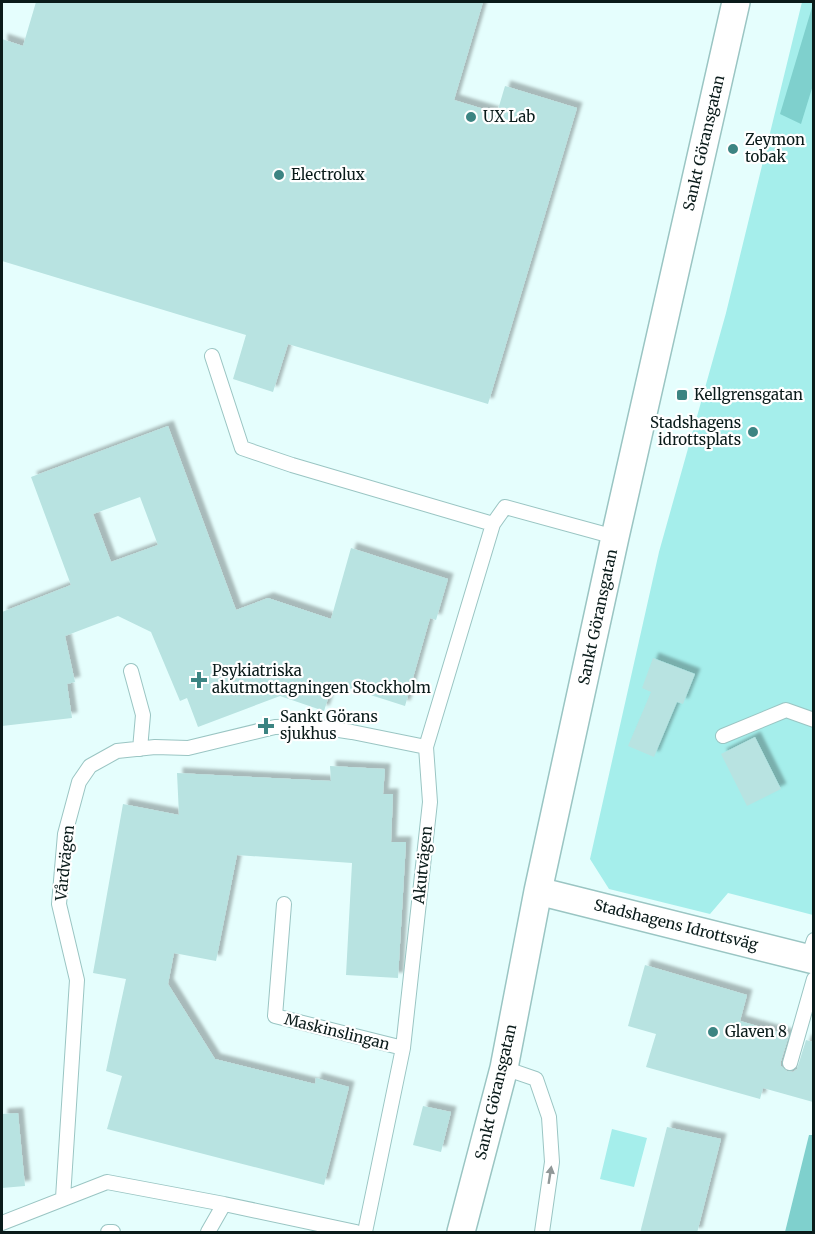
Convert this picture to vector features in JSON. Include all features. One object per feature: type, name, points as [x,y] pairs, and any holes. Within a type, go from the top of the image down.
[{"type":"street","name":"Sankt Göransgatan","points":[[461,1233],[504,1068],[538,891],[615,537],[736,2]]},
{"type":"street","name":"Stadshagens Idrottsväg","points":[[538,891],[812,959]]},
{"type":"lane","points":[[212,356],[242,448],[493,524]]},
{"type":"lane","name":"Akutvägen","points":[[365,1233],[402,1048],[430,802],[426,747],[493,524],[505,507],[615,537]]},
{"type":"lane","points":[[132,670],[143,715],[140,749]]},
{"type":"lane","points":[[723,736],[786,710],[813,720]]},
{"type":"lane","name":"Vårdvägen","points":[[63,1198],[76,980],[59,904],[65,834],[79,782],[90,766],[117,751],[155,747],[188,748],[275,727],[313,726],[426,747]]},
{"type":"lane","name":"Maskinslingan","points":[[284,904],[275,1016],[402,1048]]},
{"type":"lane","points":[[790,1064],[812,959]]},
{"type":"lane","points":[[504,1068],[536,1079],[549,1117],[552,1162],[542,1233]]},
{"type":"lane","points":[[2,1222],[107,1182],[224,1204],[356,1233]]},
{"type":"lane","points":[[208,1233],[224,1204]]},
{"type":"lane","points":[[108,1233],[113,1233]]},
{"type":"shaded area","name":"Stadshagens idrottsplats","points":[[802,2],[813,2],[813,915],[728,893],[710,914],[609,889],[590,859],[659,552],[726,313]]},
{"type":"shaded area","points":[[813,4],[813,85],[801,124],[780,114]]},
{"type":"shaded area","points":[[612,1129],[647,1138],[634,1187],[600,1179]]},
{"type":"shaded area","points":[[809,1135],[814,1135],[813,1232],[785,1232]]},
{"type":"building","name":"Electrolux","points":[[36,2],[483,2],[454,100],[497,113],[505,86],[577,108],[488,404],[288,344],[273,392],[233,379],[246,335],[2,261],[2,39],[23,46]]},
{"type":"building","points":[[168,426],[236,610],[268,598],[331,619],[351,548],[448,579],[436,620],[430,618],[405,706],[333,683],[324,711],[280,696],[198,727],[187,698],[180,701],[151,632],[118,616],[65,636],[75,682],[67,684],[72,718],[2,726],[2,612],[71,585],[31,477]],"holes":[[[140,497],[158,545],[111,562],[93,514]]]},
{"type":"building","points":[[653,658],[695,674],[683,704],[677,702],[654,757],[628,746],[651,692],[642,688]]},
{"type":"building","points":[[755,737],[781,789],[747,806],[721,754]]},
{"type":"building","points":[[330,766],[385,769],[383,794],[393,794],[391,842],[406,842],[398,978],[346,975],[352,863],[237,855],[216,961],[174,953],[168,984],[215,1059],[315,1084],[316,1078],[349,1087],[324,1185],[107,1129],[122,1076],[106,1071],[126,979],[93,973],[123,804],[179,815],[177,773],[331,781]]},
{"type":"building","name":"Glaven 8","points":[[645,965],[747,995],[740,1021],[789,1035],[781,1061],[781,1066],[787,1071],[793,1072],[797,1069],[806,1040],[813,1042],[813,1102],[763,1088],[760,1099],[646,1067],[656,1034],[628,1026]]},
{"type":"building","points":[[423,1106],[451,1112],[441,1152],[413,1145]]},
{"type":"building","points":[[18,1113],[25,1186],[2,1188],[2,1114]]},
{"type":"building","points":[[667,1127],[721,1139],[697,1233],[640,1233]]},
{"type":"place","name":"UX Lab","points":[[471,117]]},
{"type":"place","name":"Zeymon tobak","points":[[733,149]]},
{"type":"place","name":"Electrolux","points":[[279,175]]},
{"type":"place","name":"Kellgrensgatan","points":[[682,395]]},
{"type":"place","name":"Stadshagens idrottsplats","points":[[753,432]]},
{"type":"place","name":"Psykiatriska akutmottagningen Stockholm","points":[[199,680]]},
{"type":"place","name":"Sankt Görans sjukhus","points":[[266,726]]},
{"type":"place","name":"Glaven 8","points":[[713,1032]]}]
